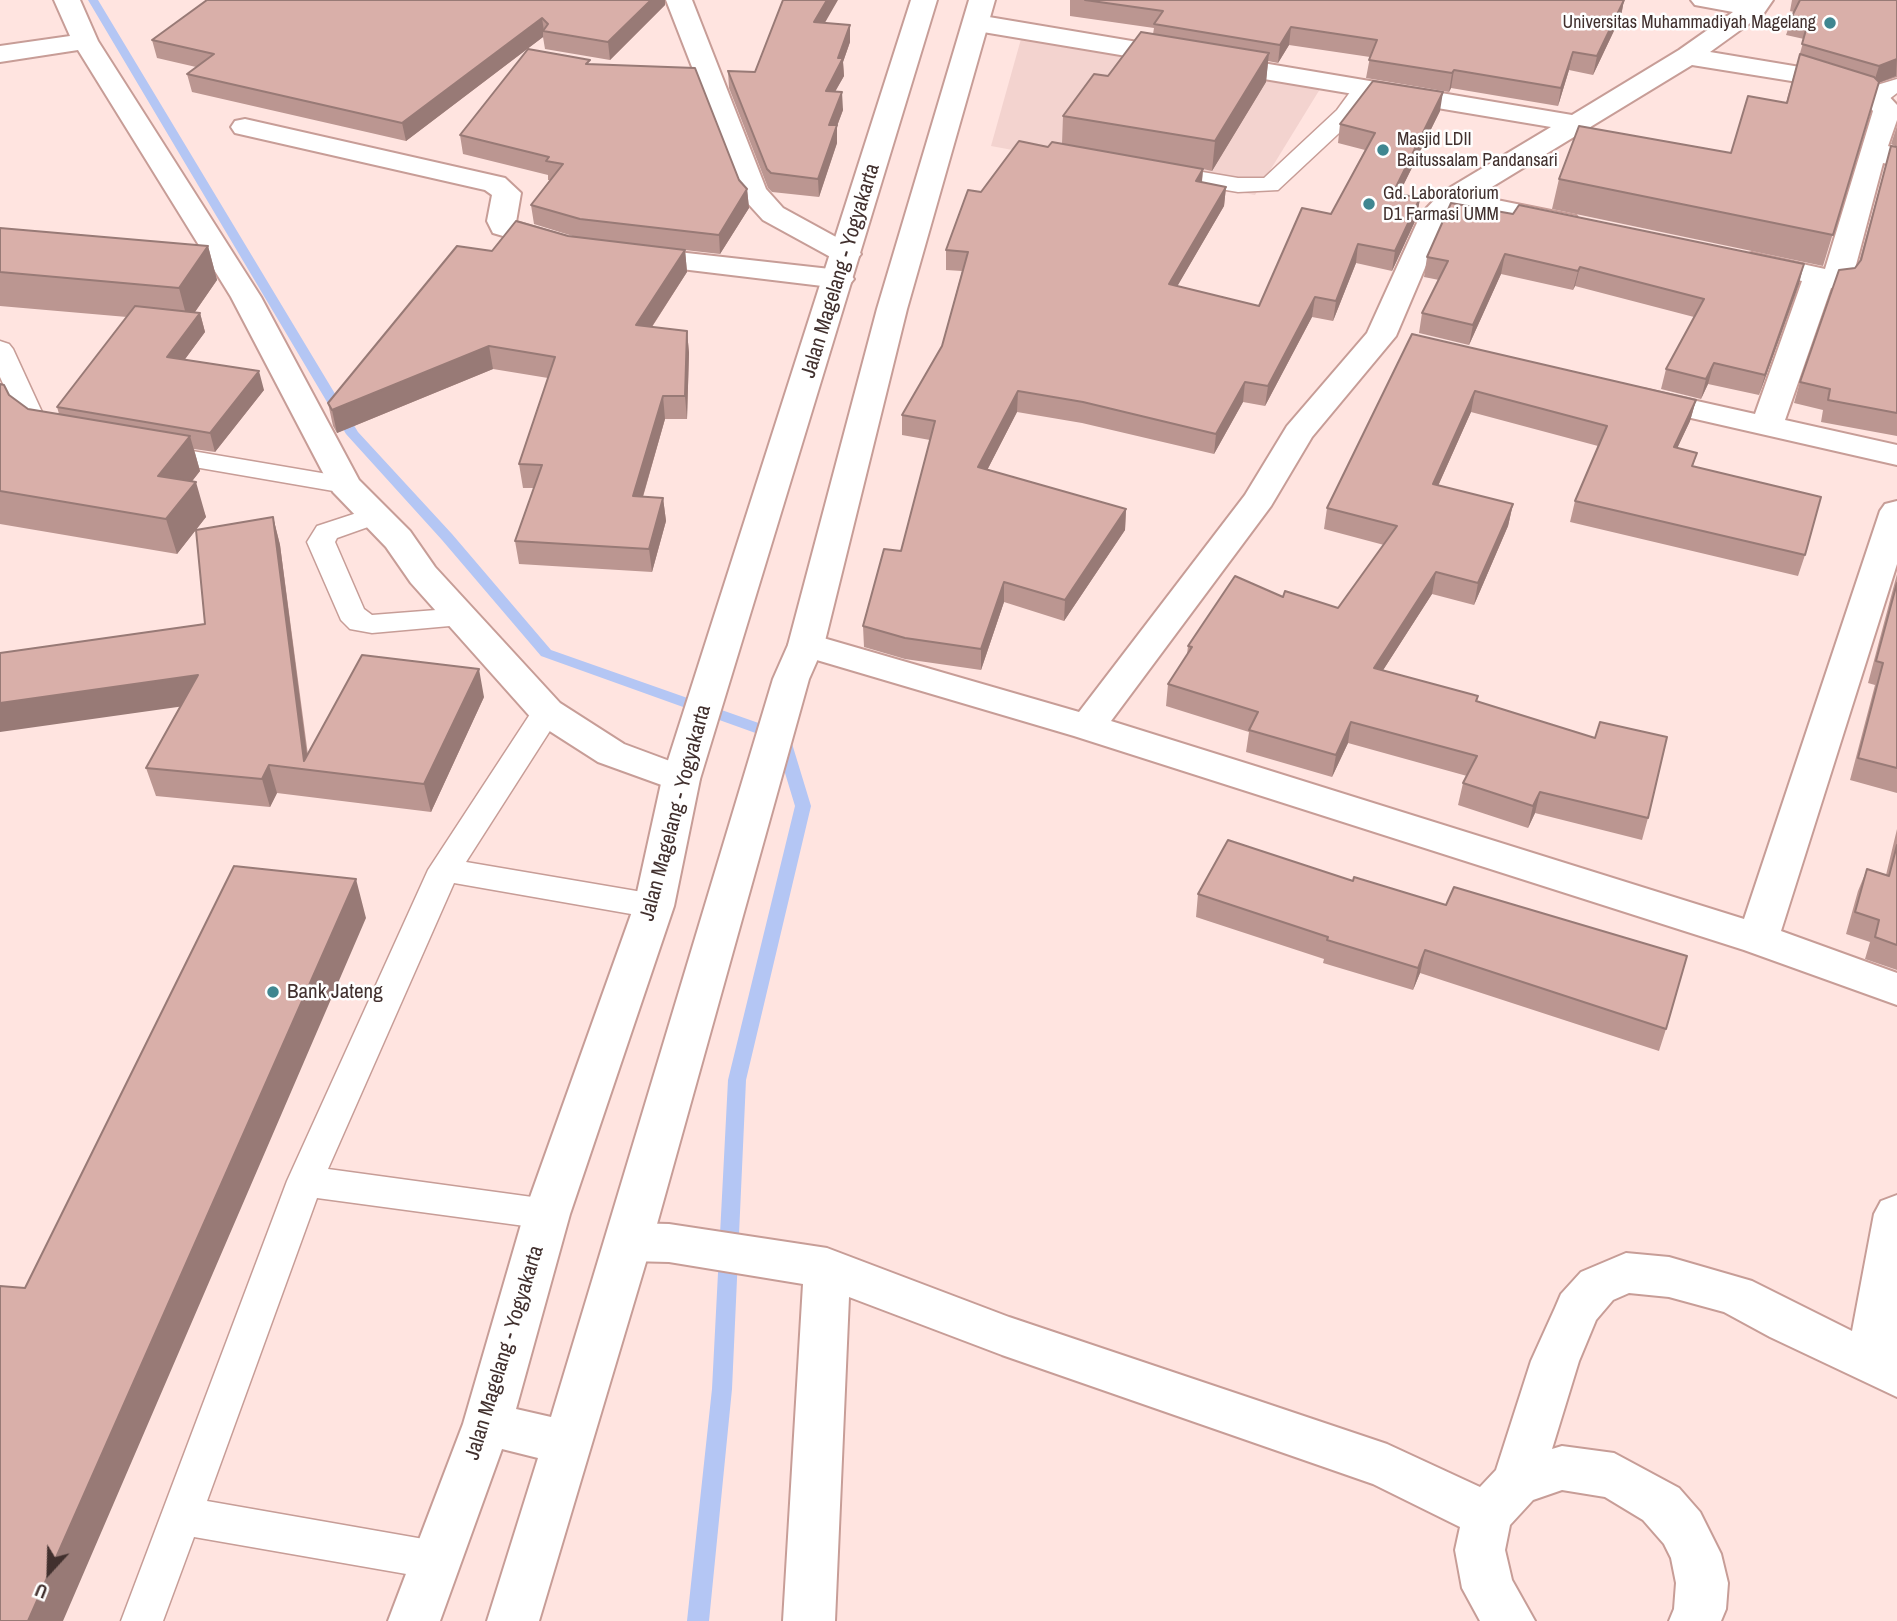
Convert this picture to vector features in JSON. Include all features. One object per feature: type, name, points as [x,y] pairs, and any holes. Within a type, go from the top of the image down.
[{"type":"main road","points":[[67,0],[85,41],[246,297],[345,485],[398,539],[423,575],[547,712],[611,752],[681,779]]},
{"type":"main road","points":[[679,0],[696,76],[753,191],[773,214],[843,267]]},
{"type":"main road","name":"Jalan Magelang - Yogyakarta","points":[[414,1621],[488,1424],[547,1214],[654,906],[681,779],[925,0]]},
{"type":"main road","points":[[1704,0],[1758,4]]},
{"type":"main road","points":[[1087,727],[1259,499],[1298,433],[1393,339],[1431,220],[1451,199],[1580,124],[1688,56],[1758,4]]},
{"type":"main road","points":[[513,1621],[567,1443],[649,1242],[762,778],[799,662],[892,309],[980,11],[1364,89],[1580,124]]},
{"type":"main road","points":[[0,54],[85,41]]},
{"type":"main road","points":[[1688,56],[1886,92],[1885,154],[1837,280],[1730,257]]},
{"type":"main road","points":[[245,127],[495,184],[507,193],[501,221],[503,228],[594,251],[843,267]]},
{"type":"main road","points":[[1451,199],[1599,229]]},
{"type":"main road","points":[[1766,427],[1813,299],[1818,277]]},
{"type":"main road","points":[[1608,390],[1897,456]]},
{"type":"main road","points":[[1758,939],[1897,511]]},
{"type":"main road","points":[[799,662],[1087,727],[1758,939],[1897,989]]},
{"type":"main road","points":[[1509,1621],[1488,1588],[1480,1549],[1578,1308],[1597,1286],[1626,1273],[1669,1277],[1735,1295],[1787,1323],[1883,1368],[1897,1214]]},
{"type":"main road","points":[[649,1242],[827,1268],[1002,1335],[1387,1466],[1502,1499],[1562,1468],[1614,1476],[1661,1504],[1682,1528],[1696,1554],[1702,1583],[1695,1621]]},
{"type":"main road","points":[[809,1621],[827,1268]]},
{"type":"main road","points":[[488,1424],[567,1443]]},
{"type":"lane","points":[[1135,168],[1238,185],[1270,185],[1345,115],[1364,89]]},
{"type":"lane","points":[[0,349],[36,428],[49,435],[76,439]]},
{"type":"lane","points":[[130,448],[345,485]]},
{"type":"lane","points":[[375,515],[327,532],[321,542],[351,614],[360,622],[372,624],[462,617]]},
{"type":"lane","points":[[142,1621],[305,1181],[444,870],[547,712]]},
{"type":"lane","points":[[444,870],[654,906]]},
{"type":"lane","points":[[305,1181],[547,1214]]},
{"type":"lane","points":[[181,1516],[435,1560]]},
{"type":"shaded area","points":[[1021,39],[1320,89],[1255,195],[991,146]]},
{"type":"building","points":[[207,0],[651,0],[608,42],[543,31],[548,24],[542,18],[402,123],[187,74],[214,54],[152,40]]},
{"type":"building","points":[[783,0],[827,0],[814,22],[850,25],[838,58],[843,58],[826,91],[842,92],[829,125],[837,125],[818,179],[771,173],[767,169],[728,71],[755,72]]},
{"type":"building","points":[[1085,0],[1624,0],[1597,56],[1573,52],[1561,88],[1454,70],[1452,73],[1369,60],[1377,40],[1291,27],[1280,45],[1154,24],[1163,11]]},
{"type":"building","points":[[1800,0],[1897,0],[1897,59],[1879,66],[1802,44],[1809,19],[1792,16]]},
{"type":"building","points":[[1141,32],[1269,53],[1215,141],[1063,116],[1094,74],[1108,76]]},
{"type":"building","points":[[528,49],[590,60],[586,64],[695,68],[739,180],[747,189],[719,235],[580,219],[531,205],[563,164],[546,161],[549,157],[460,135]]},
{"type":"building","points":[[1800,54],[1874,77],[1879,82],[1833,235],[1559,179],[1579,126],[1731,153],[1748,96],[1787,103]]},
{"type":"building","points":[[1373,81],[1443,92],[1393,193],[1420,198],[1395,251],[1358,244],[1336,301],[1315,297],[1268,386],[1245,382],[1216,434],[1083,402],[1018,391],[978,467],[1126,509],[1065,600],[1004,582],[981,649],[905,638],[863,626],[884,549],[901,551],[935,421],[902,415],[942,346],[968,252],[946,250],[968,190],[981,192],[1019,141],[1048,147],[1052,142],[1203,169],[1196,181],[1226,187],[1169,284],[1259,306],[1302,208],[1331,214],[1375,133],[1340,124]]},
{"type":"building","points":[[1891,146],[1897,147],[1897,413],[1828,400],[1830,389],[1800,382],[1839,270],[1855,268],[1861,260]]},
{"type":"building","points":[[1451,203],[1513,214],[1519,205],[1804,264],[1765,375],[1714,363],[1706,379],[1666,369],[1704,299],[1580,267],[1578,271],[1505,254],[1473,325],[1422,313],[1448,261],[1427,257]]},
{"type":"building","points":[[516,221],[568,236],[685,250],[636,325],[687,331],[685,396],[663,396],[633,496],[663,498],[649,549],[515,541],[542,465],[519,464],[555,357],[489,346],[332,410],[328,403],[457,246],[492,251]]},
{"type":"building","points":[[0,228],[208,246],[179,288],[0,272]]},
{"type":"building","points":[[135,306],[200,313],[167,357],[259,371],[210,433],[57,407]]},
{"type":"building","points":[[1412,334],[1696,400],[1674,447],[1697,453],[1692,466],[1821,497],[1805,555],[1575,501],[1607,426],[1475,391],[1433,484],[1513,504],[1478,583],[1436,572],[1374,668],[1478,696],[1476,701],[1595,738],[1600,722],[1667,737],[1648,818],[1540,792],[1533,806],[1463,783],[1477,756],[1351,722],[1336,755],[1249,730],[1258,712],[1168,684],[1192,647],[1188,646],[1235,576],[1283,597],[1285,591],[1338,608],[1397,526],[1327,508]]},
{"type":"building","points":[[0,384],[4,385],[9,395],[28,409],[190,436],[158,476],[196,482],[166,519],[0,491]]},
{"type":"building","points":[[273,517],[304,761],[362,655],[479,669],[424,784],[269,765],[262,779],[146,768],[198,675],[0,703],[0,653],[205,624],[196,530]]},
{"type":"building","points":[[1897,583],[1897,768],[1858,758],[1883,663],[1876,661]]},
{"type":"building","points":[[1228,840],[1353,881],[1354,877],[1446,905],[1454,887],[1687,956],[1666,1029],[1425,950],[1418,968],[1327,940],[1328,937],[1198,894]]},
{"type":"building","points":[[1897,845],[1897,945],[1875,937],[1879,920],[1855,912],[1867,869],[1889,876]]},
{"type":"building","points":[[234,866],[356,879],[28,1621],[0,1621],[0,1286],[25,1288]]},
{"type":"waterway","points":[[93,0],[353,434],[447,537],[546,653],[782,737],[803,806],[737,1080],[722,1389],[698,1621]]},
{"type":"place","name":"Universitas Muhammadiyah Magelang","points":[[1830,23]]},
{"type":"place","name":"Masjid LDII Baitussalam Pandansari","points":[[1383,150]]},
{"type":"place","name":"Gd. Laboratorium D1 Farmasi UMM","points":[[1369,204]]},
{"type":"place","name":"Bank Jateng","points":[[273,992]]}]
